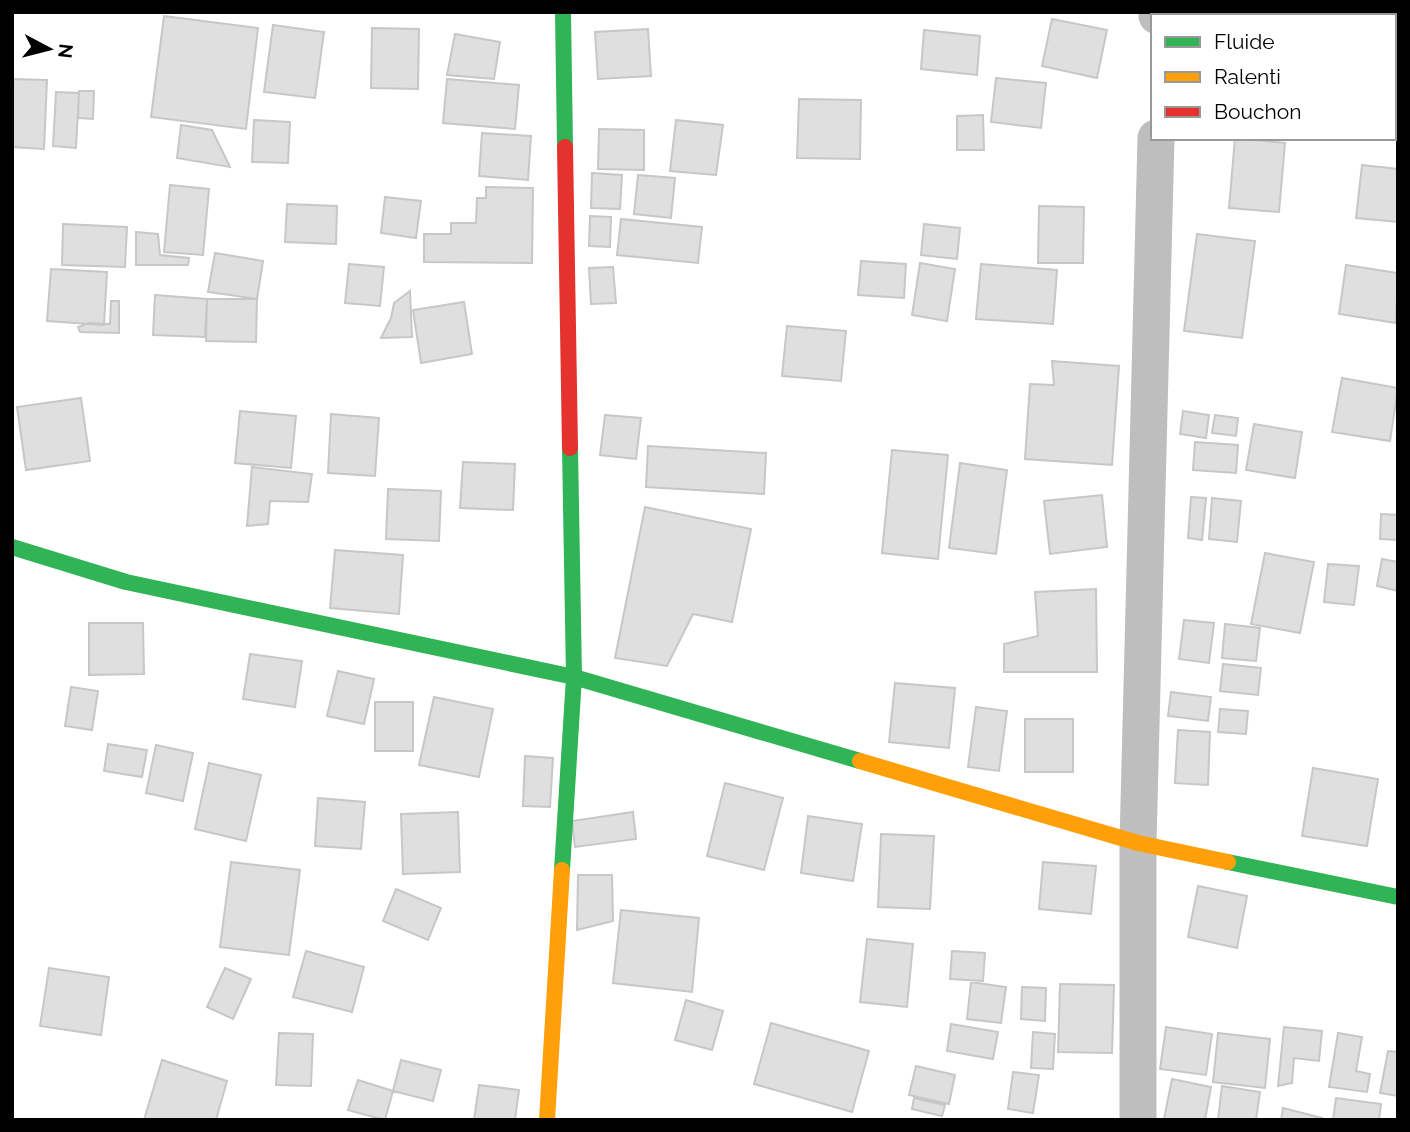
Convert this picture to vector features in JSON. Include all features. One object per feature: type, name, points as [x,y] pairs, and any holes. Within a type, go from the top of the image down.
[{"type":"street","points":[[547,1120],[575,677],[563,12]]},
{"type":"street","points":[[1138,1120],[1138,843],[1156,140]]},
{"type":"street","points":[[12,547],[125,582],[575,677],[1138,843],[1398,897]]},
{"type":"building","points":[[164,16],[258,28],[246,129],[151,117]]},
{"type":"building","points":[[1052,19],[1107,30],[1097,78],[1042,66]]},
{"type":"building","points":[[273,25],[324,32],[315,98],[264,92]]},
{"type":"building","points":[[372,28],[419,29],[418,89],[371,88]]},
{"type":"building","points":[[648,29],[651,76],[598,79],[595,32]]},
{"type":"building","points":[[924,30],[980,36],[977,75],[921,69]]},
{"type":"building","points":[[455,34],[500,42],[494,79],[447,75]]},
{"type":"building","points":[[996,78],[1046,83],[1041,128],[991,122]]},
{"type":"building","points":[[12,79],[47,80],[44,149],[12,147]]},
{"type":"building","points":[[447,79],[519,85],[515,129],[443,123]]},
{"type":"building","points":[[79,91],[94,91],[93,119],[78,118]]},
{"type":"building","points":[[56,92],[79,93],[76,148],[53,146]]},
{"type":"building","points":[[799,99],[861,100],[860,159],[797,158]]},
{"type":"building","points":[[983,115],[984,150],[957,150],[957,116]]},
{"type":"building","points":[[254,120],[290,122],[288,163],[252,162]]},
{"type":"building","points":[[676,120],[723,125],[716,175],[670,171]]},
{"type":"building","points":[[181,125],[212,130],[230,167],[177,158]]},
{"type":"building","points":[[599,129],[644,130],[644,170],[598,169]]},
{"type":"building","points":[[482,133],[531,136],[528,180],[479,176]]},
{"type":"building","points":[[1235,140],[1285,143],[1279,212],[1229,208]]},
{"type":"building","points":[[1362,165],[1398,169],[1398,222],[1356,218]]},
{"type":"building","points":[[592,173],[622,175],[620,209],[591,208]]},
{"type":"building","points":[[638,175],[675,178],[671,218],[634,214]]},
{"type":"building","points":[[170,185],[209,189],[203,255],[164,252]]},
{"type":"building","points":[[486,187],[533,188],[532,263],[424,262],[424,234],[451,234],[451,223],[476,223],[477,198],[486,198]]},
{"type":"building","points":[[385,197],[421,201],[416,238],[381,233]]},
{"type":"building","points":[[287,204],[337,206],[336,244],[285,242]]},
{"type":"building","points":[[1039,206],[1084,207],[1083,263],[1038,263]]},
{"type":"building","points":[[590,216],[611,217],[610,247],[589,246]]},
{"type":"building","points":[[621,219],[702,227],[698,263],[617,255]]},
{"type":"building","points":[[63,224],[127,227],[125,267],[62,265]]},
{"type":"building","points":[[924,224],[960,228],[957,259],[921,255]]},
{"type":"building","points":[[136,232],[158,234],[160,255],[189,258],[188,265],[136,265]]},
{"type":"building","points":[[1197,234],[1255,241],[1242,338],[1184,331]]},
{"type":"building","points":[[215,253],[263,261],[257,299],[208,292]]},
{"type":"building","points":[[861,261],[906,264],[904,298],[858,295]]},
{"type":"building","points":[[920,263],[955,269],[947,321],[912,315]]},
{"type":"building","points":[[349,264],[384,267],[380,306],[345,303]]},
{"type":"building","points":[[981,264],[1057,270],[1053,324],[976,319]]},
{"type":"building","points":[[1346,265],[1398,273],[1396,323],[1339,314]]},
{"type":"building","points":[[613,267],[616,303],[591,304],[589,268]]},
{"type":"building","points":[[51,269],[107,272],[104,325],[47,321]]},
{"type":"building","points":[[410,291],[412,337],[381,338],[391,318],[394,303]]},
{"type":"building","points":[[155,295],[207,299],[205,337],[153,335]]},
{"type":"building","points":[[207,299],[257,299],[256,342],[206,341]]},
{"type":"building","points":[[111,301],[119,301],[119,333],[80,332],[78,327],[89,323],[110,324]]},
{"type":"building","points":[[464,302],[472,354],[421,363],[413,310]]},
{"type":"building","points":[[787,326],[846,331],[841,381],[782,376]]},
{"type":"building","points":[[1052,361],[1119,366],[1112,465],[1025,459],[1030,384],[1054,385]]},
{"type":"building","points":[[1342,378],[1398,388],[1390,441],[1332,432]]},
{"type":"building","points":[[81,398],[90,461],[26,470],[17,407]]},
{"type":"building","points":[[240,411],[296,416],[291,468],[235,463]]},
{"type":"building","points":[[1183,411],[1209,415],[1206,438],[1180,434]]},
{"type":"building","points":[[331,414],[379,418],[375,476],[328,473]]},
{"type":"building","points":[[605,415],[641,418],[636,459],[600,455]]},
{"type":"building","points":[[1215,415],[1238,418],[1236,436],[1212,433]]},
{"type":"building","points":[[1254,424],[1302,432],[1295,478],[1246,470]]},
{"type":"building","points":[[1195,442],[1238,445],[1236,473],[1193,470]]},
{"type":"building","points":[[648,446],[766,453],[764,494],[646,487]]},
{"type":"building","points":[[892,450],[948,455],[938,559],[882,553]]},
{"type":"building","points":[[463,462],[515,464],[513,510],[460,508]]},
{"type":"building","points":[[960,463],[1007,470],[996,554],[949,548]]},
{"type":"building","points":[[252,467],[312,474],[308,502],[270,501],[268,524],[247,526]]},
{"type":"building","points":[[388,489],[441,491],[439,541],[386,539]]},
{"type":"building","points":[[1102,495],[1107,547],[1050,554],[1044,501]]},
{"type":"building","points":[[1191,497],[1206,498],[1202,540],[1188,538]]},
{"type":"building","points":[[1212,498],[1241,501],[1237,542],[1209,539]]},
{"type":"building","points":[[645,507],[751,529],[732,622],[693,614],[667,666],[615,658]]},
{"type":"building","points":[[1381,514],[1398,515],[1398,540],[1380,539]]},
{"type":"building","points":[[335,550],[403,555],[399,614],[330,608]]},
{"type":"building","points":[[1265,553],[1314,562],[1300,633],[1251,624]]},
{"type":"building","points":[[1382,559],[1398,562],[1398,591],[1377,586]]},
{"type":"building","points":[[1328,564],[1359,566],[1354,605],[1324,602]]},
{"type":"building","points":[[1096,589],[1097,672],[1004,672],[1004,644],[1038,636],[1035,592]]},
{"type":"building","points":[[1184,620],[1214,623],[1209,663],[1179,659]]},
{"type":"building","points":[[89,623],[143,623],[144,674],[89,675]]},
{"type":"building","points":[[1225,624],[1260,628],[1256,661],[1222,658]]},
{"type":"building","points":[[250,654],[302,661],[295,707],[243,699]]},
{"type":"building","points":[[1223,664],[1261,668],[1258,695],[1220,691]]},
{"type":"building","points":[[338,671],[374,679],[364,724],[327,716]]},
{"type":"building","points":[[895,683],[955,688],[949,748],[889,742]]},
{"type":"building","points":[[71,687],[98,691],[92,730],[65,726]]},
{"type":"building","points":[[1171,692],[1211,697],[1208,721],[1168,716]]},
{"type":"building","points":[[434,697],[493,709],[479,777],[419,765]]},
{"type":"building","points":[[375,702],[413,702],[413,751],[375,751]]},
{"type":"building","points":[[976,707],[1007,711],[999,771],[968,767]]},
{"type":"building","points":[[1220,709],[1248,711],[1246,734],[1218,732]]},
{"type":"building","points":[[1025,719],[1073,719],[1073,772],[1025,772]]},
{"type":"building","points":[[1178,730],[1210,732],[1208,785],[1175,783]]},
{"type":"building","points":[[108,744],[147,750],[142,777],[104,771]]},
{"type":"building","points":[[156,745],[193,753],[183,801],[146,793]]},
{"type":"building","points":[[525,756],[553,758],[550,807],[523,806]]},
{"type":"building","points":[[209,763],[261,775],[246,841],[195,829]]},
{"type":"building","points":[[1313,768],[1378,779],[1367,846],[1302,836]]},
{"type":"building","points":[[725,783],[783,798],[764,870],[707,856]]},
{"type":"building","points":[[318,798],[365,802],[361,849],[315,846]]},
{"type":"building","points":[[458,812],[460,872],[403,874],[401,814]]},
{"type":"building","points":[[633,812],[636,839],[575,847],[572,821]]},
{"type":"building","points":[[808,816],[862,824],[853,881],[801,873]]},
{"type":"building","points":[[881,834],[934,836],[930,909],[878,907]]},
{"type":"building","points":[[231,862],[300,870],[289,955],[220,947]]},
{"type":"building","points":[[1043,862],[1096,866],[1091,914],[1039,909]]},
{"type":"building","points":[[578,875],[612,875],[613,921],[577,930]]},
{"type":"building","points":[[1198,886],[1247,896],[1237,948],[1188,937]]},
{"type":"building","points":[[396,889],[441,908],[428,940],[383,921]]},
{"type":"building","points":[[621,910],[699,918],[692,992],[613,983]]},
{"type":"building","points":[[867,939],[913,944],[907,1007],[860,1002]]},
{"type":"building","points":[[306,951],[364,967],[352,1012],[293,997]]},
{"type":"building","points":[[952,951],[985,953],[983,981],[950,979]]},
{"type":"building","points":[[49,968],[109,977],[101,1035],[40,1026]]},
{"type":"building","points":[[225,968],[251,979],[233,1019],[207,1007]]},
{"type":"building","points":[[971,982],[1006,987],[1001,1023],[967,1019]]},
{"type":"building","points":[[1060,984],[1114,985],[1112,1053],[1058,1052]]},
{"type":"building","points":[[1022,987],[1046,988],[1045,1021],[1021,1019]]},
{"type":"building","points":[[686,1000],[723,1011],[712,1050],[675,1040]]},
{"type":"building","points":[[771,1023],[869,1051],[852,1112],[754,1084]]},
{"type":"building","points":[[951,1024],[998,1032],[993,1059],[947,1051]]},
{"type":"building","points":[[1166,1027],[1212,1034],[1206,1075],[1160,1069]]},
{"type":"building","points":[[1284,1027],[1322,1031],[1319,1061],[1294,1058],[1292,1083],[1278,1086]]},
{"type":"building","points":[[1033,1032],[1055,1034],[1053,1069],[1031,1068]]},
{"type":"building","points":[[279,1033],[313,1034],[311,1086],[276,1085]]},
{"type":"building","points":[[1218,1033],[1270,1039],[1265,1088],[1213,1082]]},
{"type":"building","points":[[1338,1033],[1362,1037],[1356,1071],[1370,1074],[1367,1092],[1329,1087]]},
{"type":"building","points":[[1388,1051],[1398,1052],[1398,1096],[1380,1093]]},
{"type":"building","points":[[162,1060],[227,1081],[216,1120],[144,1120]]},
{"type":"building","points":[[401,1060],[441,1070],[433,1101],[393,1091]]},
{"type":"building","points":[[916,1066],[955,1075],[949,1104],[909,1095]]},
{"type":"building","points":[[1013,1072],[1039,1075],[1033,1113],[1008,1109]]},
{"type":"building","points":[[1172,1079],[1211,1087],[1205,1120],[1164,1119]]},
{"type":"building","points":[[358,1080],[393,1091],[385,1120],[348,1110]]},
{"type":"building","points":[[479,1085],[519,1090],[515,1120],[474,1120]]},
{"type":"building","points":[[1222,1086],[1260,1092],[1256,1120],[1218,1120]]},
{"type":"building","points":[[914,1098],[945,1105],[942,1116],[912,1109]]},
{"type":"building","points":[[1336,1098],[1381,1104],[1379,1120],[1333,1120]]},
{"type":"building","points":[[1283,1108],[1322,1118],[1281,1120]]},
{"type":"traffic: fast","points":[[563,12],[565,147]]},
{"type":"traffic: fast","points":[[562,870],[574,677],[570,448]]},
{"type":"traffic: fast","points":[[12,547],[126,582],[574,677],[860,761]]},
{"type":"traffic: fast","points":[[1228,862],[1398,897]]},
{"type":"traffic: slow","points":[[860,761],[1138,843],[1228,862]]},
{"type":"traffic: slow","points":[[547,1120],[562,870]]},
{"type":"traffic: jam","points":[[565,147],[570,448]]}]
